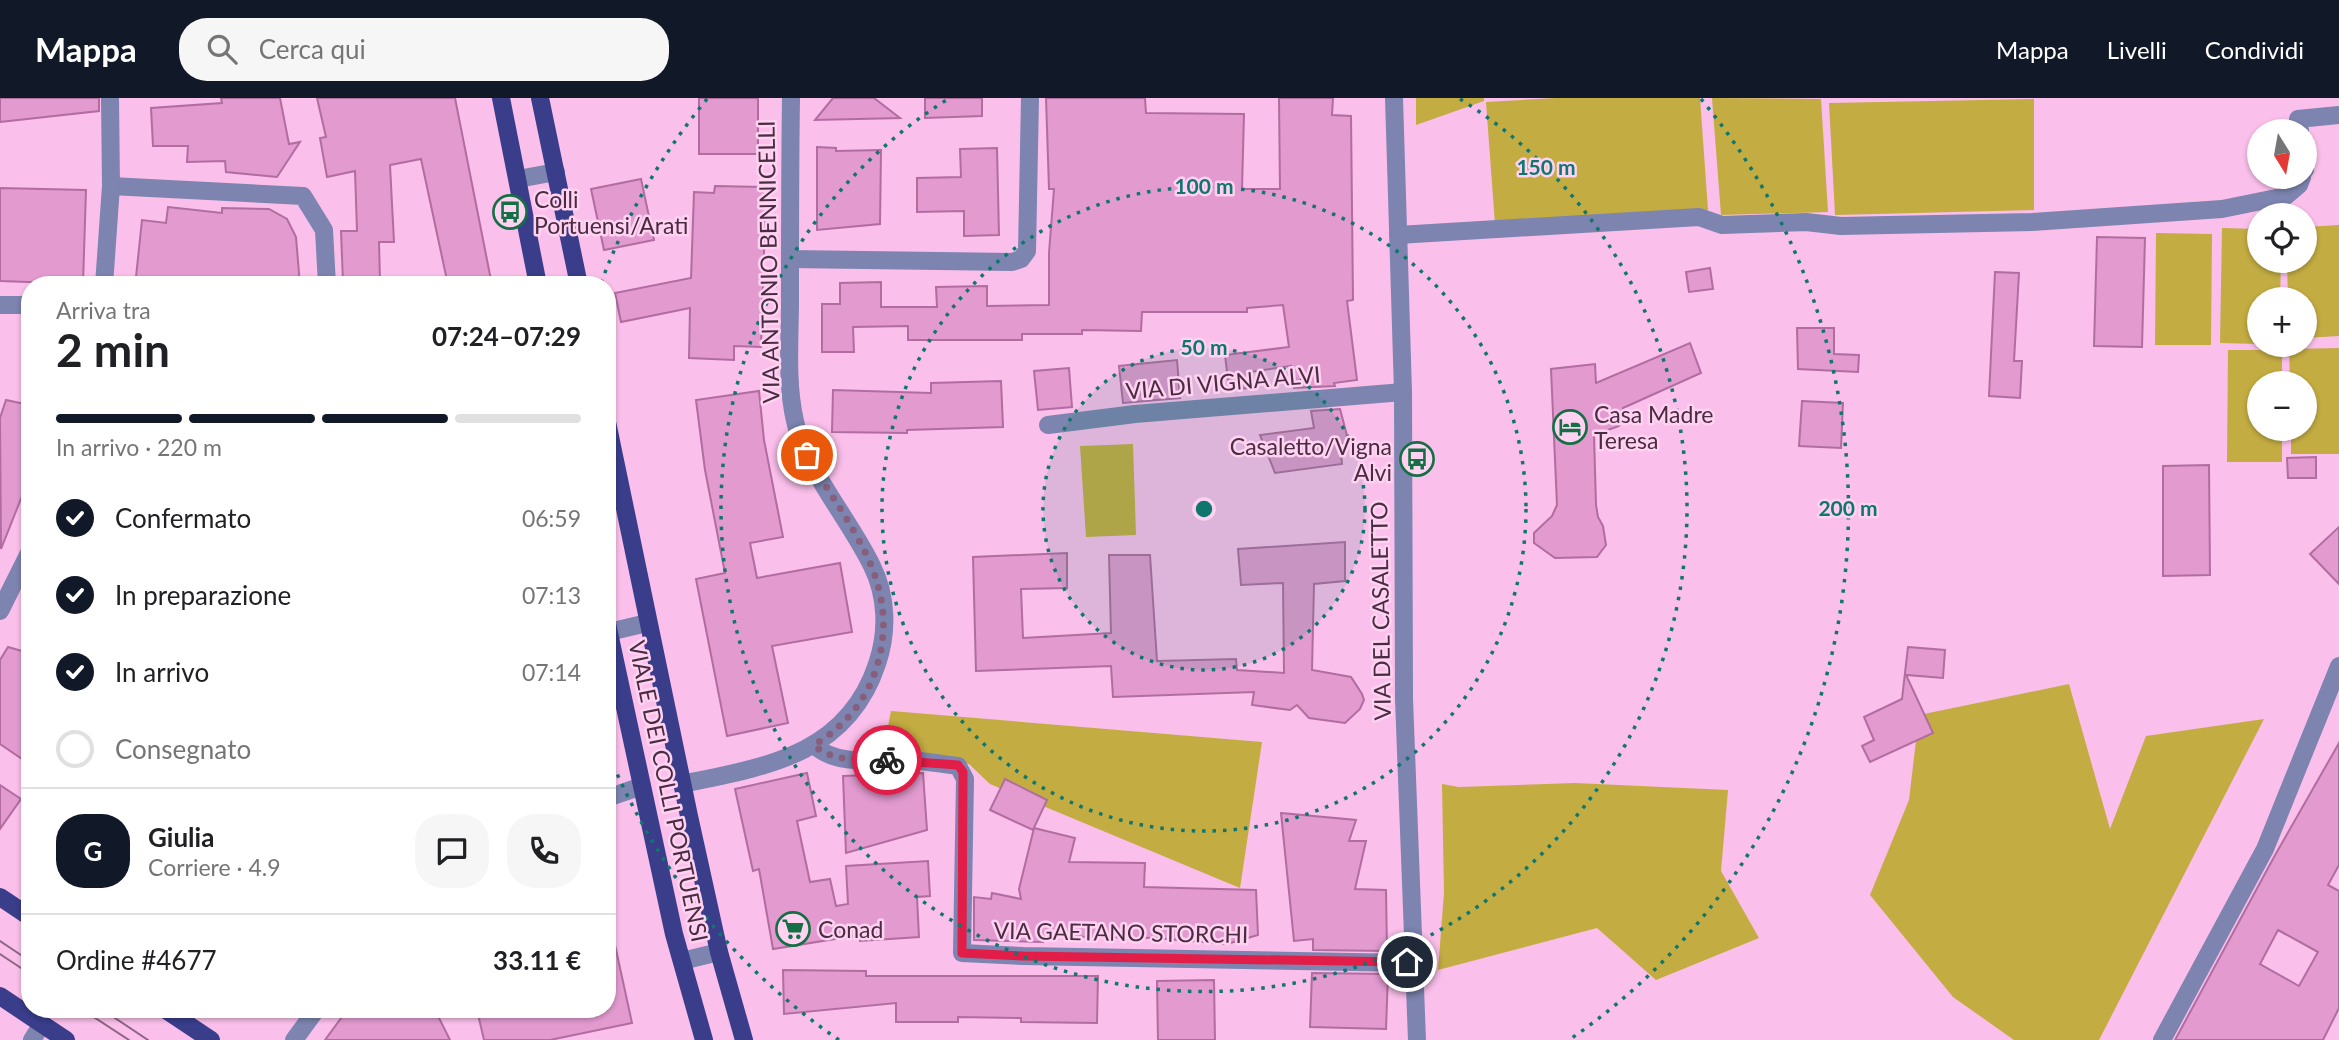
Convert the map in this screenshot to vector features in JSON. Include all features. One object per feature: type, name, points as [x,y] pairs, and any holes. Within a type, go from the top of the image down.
[{"type":"main road","points":[[501,98],[536,276]]},
{"type":"main road","points":[[540,98],[577,276]]},
{"type":"main road","name":"VIALE DEI COLLI PORTUENSI","points":[[616,466],[719,952],[744,1040]]},
{"type":"main road","name":"VIALE DEI COLLI PORTUENSI","points":[[616,665],[682,961],[704,1040]]},
{"type":"main road","points":[[0,897],[21,911]]},
{"type":"main road","points":[[0,996],[21,1010]]},
{"type":"main road","points":[[33,1018],[66,1040]]},
{"type":"main road","points":[[178,1018],[211,1040]]},
{"type":"street","points":[[105,276],[111,186],[110,98]]},
{"type":"street","name":"VIA ANTONIO BENNICELLI","points":[[682,783],[786,758],[814,745],[851,715],[867,691],[883,645],[881,592],[873,568],[807,455],[795,422],[789,367],[791,98]]},
{"type":"street","points":[[790,259],[1012,262],[1021,259],[1027,251],[1030,98]]},
{"type":"street","name":"VIA DEL CASALETTO","points":[[1394,98],[1403,392],[1405,699],[1418,1040]]},
{"type":"street","points":[[2298,119],[2339,115]]},
{"type":"street","points":[[518,179],[556,172]]},
{"type":"street","points":[[111,186],[303,196],[324,230],[327,276]]},
{"type":"street","points":[[1398,235],[1699,217],[1722,225],[1806,222],[1855,226],[2057,221],[2222,209],[2287,196],[2295,189]]},
{"type":"street","points":[[0,305],[21,305]]},
{"type":"street","name":"VIA DI VIGNA ALVI","points":[[1048,425],[1135,414],[1403,392]]},
{"type":"street","points":[[0,611],[21,569]]},
{"type":"street","name":"VIALE DEI COLLI PORTUENSI","points":[[616,627],[648,623]]},
{"type":"street","points":[[2162,1040],[2265,849],[2339,667]]},
{"type":"street","name":"VIA GAETANO STORCHI","points":[[814,745],[824,753],[843,758],[911,760],[958,765],[961,769],[964,779],[962,953],[1407,962]]},
{"type":"street","points":[[616,795],[642,786]]},
{"type":"street","name":"VIALE DEI COLLI PORTUENSI","points":[[682,961],[719,952]]},
{"type":"street","points":[[294,1040],[310,1018]]},
{"type":"street","points":[[32,1040],[42,1024]]},
{"type":"shaded area","points":[[1416,98],[1484,98],[1484,101],[1416,125]]},
{"type":"shaded area","points":[[1555,98],[1700,98],[1708,210],[1495,224],[1486,102]]},
{"type":"shaded area","points":[[1712,98],[1821,99],[1828,212],[1721,215]]},
{"type":"shaded area","points":[[2034,99],[2034,210],[1835,215],[1829,103]]},
{"type":"shaded area","points":[[2339,225],[2339,336],[2317,337],[2317,287],[2288,287],[2287,273],[2317,273],[2317,226]]},
{"type":"shaded area","points":[[2222,228],[2247,229],[2247,273],[2281,273],[2280,287],[2247,287],[2247,344],[2220,343]]},
{"type":"shaded area","points":[[2156,233],[2212,234],[2211,345],[2155,345]]},
{"type":"shaded area","points":[[2317,348],[2339,348],[2339,454],[2291,454],[2291,441],[2317,441],[2317,371],[2290,371],[2289,357],[2317,357]]},
{"type":"shaded area","points":[[2228,350],[2247,350],[2247,357],[2282,357],[2282,371],[2247,371],[2247,441],[2282,441],[2282,462],[2227,462]]},
{"type":"shaded area","points":[[1133,444],[1136,535],[1086,537],[1080,446]]},
{"type":"shaded area","points":[[2069,684],[2110,829],[2146,736],[2264,719],[2099,1040],[2014,1040],[1953,997],[1870,895],[1909,800],[1919,715]]},
{"type":"shaded area","points":[[891,711],[1262,742],[1240,888],[990,784],[969,764],[883,751]]},
{"type":"shaded area","points":[[1575,783],[1728,790],[1721,871],[1759,938],[1656,980],[1597,928],[1438,970],[1444,893],[1442,784],[1459,787]]},
{"type":"building","points":[[0,98],[99,98],[99,111],[0,122]]},
{"type":"building","points":[[221,98],[280,98],[289,144],[300,142],[277,177],[226,172],[225,161],[187,162],[188,146],[153,146],[151,108],[222,103]]},
{"type":"building","points":[[317,98],[455,98],[490,276],[446,276],[421,159],[390,165],[394,242],[379,242],[380,276],[343,276],[341,231],[357,231],[355,171],[327,177],[320,138],[326,137]]},
{"type":"building","points":[[699,98],[758,98],[758,154],[699,154]]},
{"type":"building","points":[[833,98],[874,98],[900,118],[815,120]]},
{"type":"building","points":[[925,98],[982,98],[982,116],[925,118]]},
{"type":"building","points":[[1046,98],[1145,98],[1146,113],[1244,114],[1242,189],[1280,189],[1279,98],[1333,98],[1332,115],[1351,116],[1353,300],[1347,301],[1357,380],[1334,383],[1335,386],[1294,388],[1291,366],[1250,372],[1253,388],[1229,389],[1225,355],[1289,347],[1283,305],[1247,308],[1247,312],[1142,312],[1141,331],[1082,330],[1082,334],[1022,334],[1022,340],[908,340],[908,326],[853,327],[854,352],[822,352],[822,304],[840,304],[840,283],[881,282],[881,307],[937,307],[936,287],[987,286],[987,306],[1049,305],[1049,253],[1054,189],[1049,189]]},
{"type":"building","points":[[817,147],[836,148],[836,151],[881,150],[880,224],[817,230]]},
{"type":"building","points":[[997,148],[999,235],[964,236],[964,211],[917,212],[917,178],[961,177],[960,149]]},
{"type":"building","points":[[641,179],[654,240],[604,250],[591,189]]},
{"type":"building","points":[[715,186],[766,187],[761,347],[734,346],[734,360],[689,358],[690,308],[621,322],[616,298],[616,293],[691,278],[694,192],[714,193]]},
{"type":"building","points":[[0,188],[86,190],[83,276],[21,276],[21,282],[0,281]]},
{"type":"building","points":[[168,207],[222,213],[222,208],[269,209],[287,219],[296,237],[299,276],[136,276],[142,220],[166,223]]},
{"type":"building","points":[[2097,237],[2145,238],[2142,347],[2094,346]]},
{"type":"building","points":[[1710,268],[1713,289],[1689,292],[1686,272]]},
{"type":"building","points":[[1995,272],[2019,273],[2014,361],[2022,361],[2020,398],[1989,396]]},
{"type":"building","points":[[1797,328],[1834,328],[1834,354],[1859,355],[1858,372],[1798,369]]},
{"type":"building","points":[[1690,343],[1701,373],[1623,408],[1623,419],[1619,426],[1594,435],[1596,505],[1606,545],[1597,557],[1555,558],[1534,543],[1534,533],[1552,516],[1557,505],[1551,369],[1595,364],[1596,383]]},
{"type":"building","points":[[1177,360],[1180,398],[1123,403],[1119,366]]},
{"type":"building","points":[[1069,368],[1072,407],[1038,410],[1034,371]]},
{"type":"building","points":[[1001,381],[1003,427],[907,430],[907,433],[832,432],[833,390],[931,393],[931,383]]},
{"type":"building","points":[[759,391],[764,440],[783,537],[750,543],[757,578],[840,563],[852,632],[772,646],[788,723],[727,736],[696,579],[725,573],[705,470],[696,400]]},
{"type":"building","points":[[6,400],[21,403],[21,499],[1,549],[0,418]]},
{"type":"building","points":[[1802,401],[1843,403],[1841,448],[1799,446]]},
{"type":"building","points":[[1340,409],[1349,443],[1340,444],[1342,464],[1275,473],[1260,435],[1314,428],[1311,411]]},
{"type":"building","points":[[2316,457],[2316,478],[2288,478],[2287,458]]},
{"type":"building","points":[[2209,465],[2210,575],[2163,576],[2163,466]]},
{"type":"building","points":[[2339,527],[2339,584],[2310,554]]},
{"type":"building","points":[[1345,542],[1345,581],[1314,584],[1312,670],[1351,677],[1362,694],[1364,700],[1360,709],[1345,723],[1309,718],[1297,705],[1290,710],[1252,705],[1254,692],[1113,697],[1111,666],[976,671],[973,557],[1067,553],[1067,588],[1021,589],[1023,638],[1111,633],[1109,555],[1150,555],[1157,661],[1236,659],[1237,670],[1284,673],[1283,583],[1241,585],[1238,549]]},
{"type":"building","points":[[8,647],[21,651],[21,758],[0,744],[0,660]]},
{"type":"building","points":[[1908,647],[1945,650],[1943,678],[1906,675],[1933,733],[1870,762],[1862,746],[1874,740],[1864,717],[1902,699]]},
{"type":"building","points":[[2339,743],[2339,865],[2328,885],[2339,891],[2339,1008],[2323,1040],[2175,1040]],"holes":[[[2278,930],[2318,952],[2299,986],[2260,964]]]},
{"type":"building","points":[[807,773],[816,816],[797,821],[810,882],[830,879],[836,906],[848,904],[846,866],[928,861],[930,896],[917,897],[919,937],[860,941],[860,935],[773,949],[759,869],[753,871],[735,789]]},
{"type":"building","points":[[923,773],[927,830],[846,853],[843,776]]},
{"type":"building","points":[[1005,779],[1047,800],[1033,830],[990,810]]},
{"type":"building","points":[[0,785],[21,799],[0,829]]},
{"type":"building","points":[[1281,813],[1356,820],[1349,841],[1366,841],[1355,889],[1386,890],[1387,951],[1313,950],[1313,939],[1294,941]]},
{"type":"building","points":[[1034,828],[1075,838],[1069,862],[1145,863],[1144,887],[1256,890],[1258,935],[1227,944],[1154,938],[1043,936],[1043,942],[974,940],[974,897],[991,899],[992,893],[1021,899],[1019,889]]},
{"type":"building","points":[[616,950],[632,1023],[550,1040],[484,1040],[479,1018],[616,1018]]},
{"type":"building","points":[[783,970],[866,971],[866,976],[1098,976],[1097,1023],[1021,1022],[1021,1018],[958,1017],[958,1022],[896,1022],[896,1003],[784,1014]]},
{"type":"building","points":[[1312,973],[1388,974],[1386,1029],[1310,1027]]},
{"type":"building","points":[[1214,980],[1215,1040],[1158,1040],[1157,981]]},
{"type":"building","points":[[341,1018],[439,1018],[450,1040],[325,1040]]},
{"type":"tram line","points":[[0,941],[21,955]]},
{"type":"tram line","points":[[0,954],[21,968]]},
{"type":"tram line","points":[[95,1018],[129,1040]]},
{"type":"tram line","points":[[115,1018],[148,1040]]},
{"type":"way so far","points":[[807,455],[873,568],[883,600],[884,617],[883,645],[867,691],[851,715],[814,745],[833,756],[887,760]]},
{"type":"place","name":"Colli Portuensi/Arati","points":[[510,212]]},
{"type":"place","name":"Casa Madre Teresa","points":[[1570,427]]},
{"type":"place","name":"Casaletto/Vigna Alvi","points":[[1417,459]]},
{"type":"place","name":"Conad","points":[[793,929]]},
{"type":"route","points":[[887,760],[958,765],[963,772],[962,953],[1407,962]]}]
